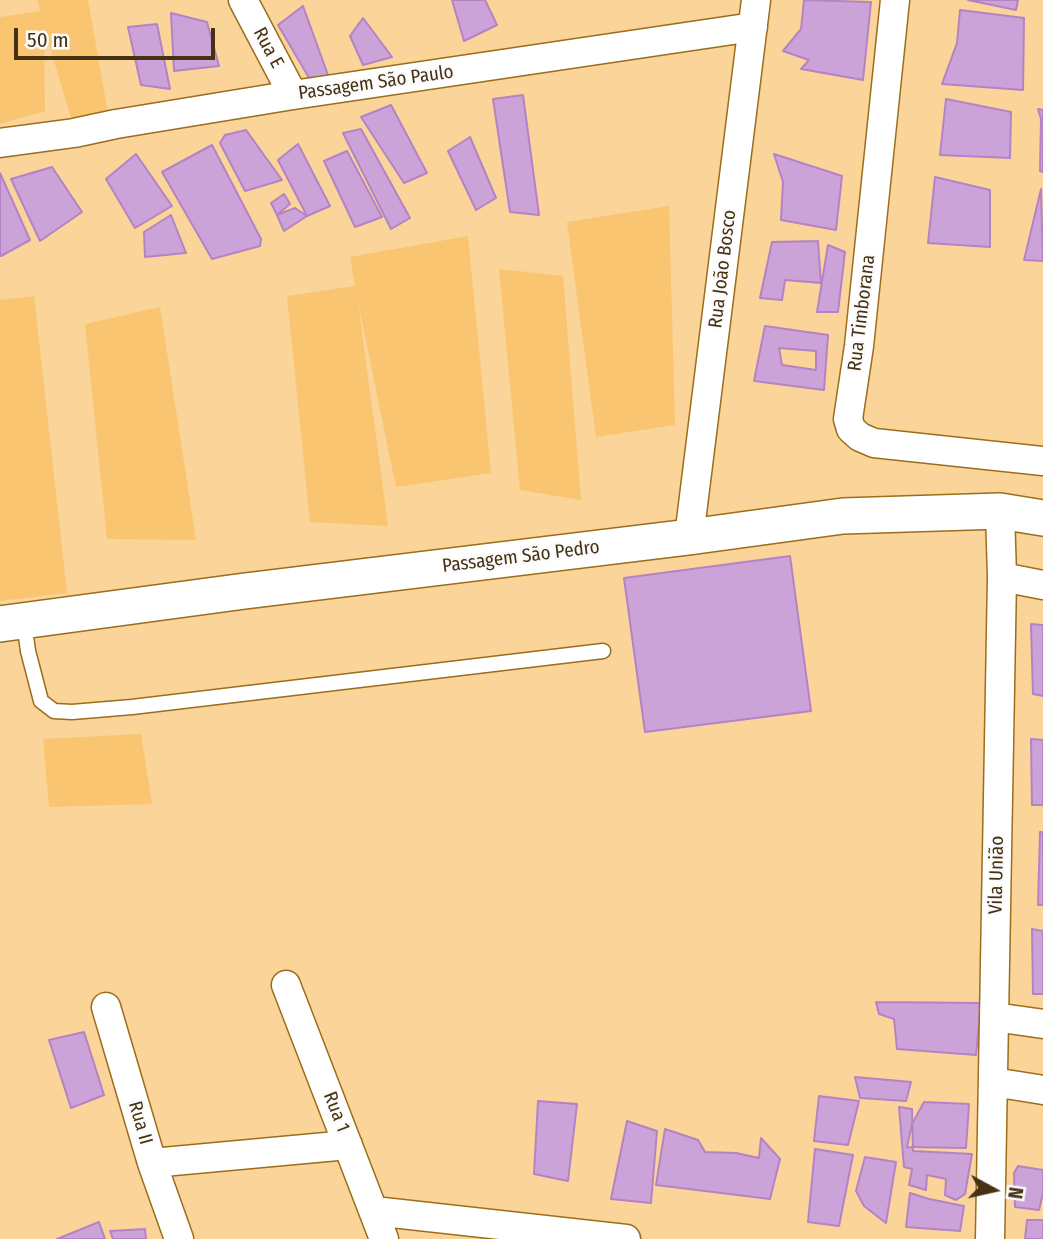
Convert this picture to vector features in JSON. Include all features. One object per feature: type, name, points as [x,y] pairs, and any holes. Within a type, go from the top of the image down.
[{"type":"street","name":"Rua E","points":[[243,0],[293,95]]},
{"type":"street","name":"Rua Timborana","points":[[895,0],[859,345],[848,419],[851,429],[860,437],[874,443],[1043,461]]},
{"type":"street","name":"Passagem São Paulo","points":[[0,143],[74,133],[755,13]]},
{"type":"street","name":"Rua João Bosco","points":[[689,537],[755,13]]},
{"type":"street","name":"Passagem São Pedro","points":[[12,622],[842,516],[1000,511],[1043,519]]},
{"type":"street","name":"Vila União","points":[[989,1239],[1002,577],[1000,511]]},
{"type":"street","points":[[1002,577],[1043,585]]},
{"type":"street","name":"Rua 1","points":[[286,985],[384,1239]]},
{"type":"street","name":"Rua II","points":[[106,1006],[152,1163],[179,1239]]},
{"type":"street","points":[[994,1017],[1043,1024]]},
{"type":"street","points":[[993,1083],[1043,1090]]},
{"type":"street","points":[[152,1163],[348,1145]]},
{"type":"street","points":[[374,1211],[626,1239]]},
{"type":"lane","points":[[12,622],[28,651],[41,701],[54,711],[63,712],[132,707],[603,651]]},
{"type":"shaded area","points":[[37,0],[88,0],[109,119],[73,125],[44,27],[45,111],[0,124],[0,17],[40,11]]},
{"type":"shaded area","points":[[669,206],[675,425],[596,437],[567,222]]},
{"type":"shaded area","points":[[468,236],[491,473],[396,487],[358,302],[388,526],[310,522],[287,296],[355,286],[350,257]]},
{"type":"shaded area","points":[[499,269],[563,276],[581,500],[520,490]]},
{"type":"shaded area","points":[[34,296],[67,593],[0,601],[0,300]]},
{"type":"shaded area","points":[[160,307],[196,540],[107,539],[85,324]]},
{"type":"shaded area","points":[[141,734],[152,804],[49,807],[43,739]]},
{"type":"building","points":[[452,0],[485,0],[497,25],[464,41]]},
{"type":"building","points":[[804,0],[871,2],[863,80],[801,69],[809,60],[783,51],[801,29]]},
{"type":"building","points":[[968,0],[1018,0],[1016,10]]},
{"type":"building","points":[[303,6],[328,75],[315,88],[278,25]]},
{"type":"building","points":[[960,10],[1024,18],[1023,90],[942,84],[957,43]]},
{"type":"building","points":[[171,13],[207,22],[219,66],[174,71]]},
{"type":"building","points":[[363,18],[392,57],[363,65],[350,36]]},
{"type":"building","points":[[157,24],[170,89],[141,85],[128,27]]},
{"type":"building","points":[[523,95],[539,215],[510,212],[493,99]]},
{"type":"building","points":[[946,99],[1011,112],[1010,158],[940,155]]},
{"type":"building","points":[[391,105],[427,173],[404,183],[361,117]]},
{"type":"building","points":[[1038,109],[1043,110],[1043,172],[1040,171],[1041,119]]},
{"type":"building","points":[[361,129],[410,218],[391,229],[343,133]]},
{"type":"building","points":[[246,130],[282,180],[245,191],[220,143],[225,135]]},
{"type":"building","points":[[470,137],[496,198],[476,210],[448,151]]},
{"type":"building","points":[[298,144],[330,206],[307,216],[278,160]]},
{"type":"building","points":[[212,145],[261,239],[260,246],[212,259],[162,172]]},
{"type":"building","points":[[347,151],[382,217],[355,227],[324,161]]},
{"type":"building","points":[[136,154],[172,206],[135,228],[106,179]]},
{"type":"building","points":[[774,154],[842,176],[836,230],[781,220],[783,182]]},
{"type":"building","points":[[52,167],[82,212],[40,241],[11,179]]},
{"type":"building","points":[[0,173],[30,240],[1,256],[0,255]]},
{"type":"building","points":[[935,177],[990,190],[990,247],[928,243]]},
{"type":"building","points":[[1041,189],[1043,261],[1024,260]]},
{"type":"building","points":[[284,194],[290,204],[277,215],[271,203]]},
{"type":"building","points":[[295,208],[307,216],[284,231],[277,215]]},
{"type":"building","points":[[171,215],[186,253],[145,257],[144,232]]},
{"type":"building","points":[[818,241],[821,283],[785,280],[782,300],[760,298],[772,242]]},
{"type":"building","points":[[828,245],[845,252],[838,312],[817,312]]},
{"type":"building","points":[[765,326],[828,335],[824,390],[754,381]]},
{"type":"building","points":[[779,348],[816,351],[816,370],[782,365]]},
{"type":"building","points":[[790,556],[811,711],[645,732],[624,578]]},
{"type":"building","points":[[1031,624],[1043,625],[1043,696],[1033,694]]},
{"type":"building","points":[[1031,739],[1043,740],[1043,805],[1032,805]]},
{"type":"building","points":[[1040,832],[1043,832],[1043,905],[1038,905]]},
{"type":"building","points":[[1032,929],[1043,931],[1043,994],[1033,994]]},
{"type":"building","points":[[876,1002],[981,1003],[976,1055],[897,1049],[894,1019],[879,1014]]},
{"type":"building","points":[[84,1032],[104,1095],[71,1108],[49,1040]]},
{"type":"building","points":[[855,1077],[911,1082],[906,1101],[860,1098]]},
{"type":"building","points":[[819,1096],[859,1101],[848,1145],[814,1141]]},
{"type":"building","points":[[538,1101],[577,1104],[568,1181],[534,1174]]},
{"type":"building","points":[[924,1102],[969,1104],[966,1148],[907,1147],[912,1124]]},
{"type":"building","points":[[899,1107],[912,1109],[913,1151],[972,1154],[965,1194],[956,1200],[945,1195],[946,1179],[927,1175],[926,1190],[909,1185],[912,1169],[904,1167]]},
{"type":"building","points":[[627,1121],[657,1131],[651,1203],[611,1199]]},
{"type":"building","points":[[665,1129],[698,1140],[705,1152],[736,1153],[759,1158],[761,1138],[780,1159],[770,1199],[656,1185]]},
{"type":"building","points":[[815,1149],[853,1155],[839,1226],[808,1222]]},
{"type":"building","points":[[865,1157],[896,1162],[886,1223],[864,1206],[856,1191]]},
{"type":"building","points":[[1018,1166],[1043,1170],[1043,1193],[1039,1210],[1015,1207],[1014,1173]]},
{"type":"building","points":[[910,1193],[964,1206],[960,1231],[906,1227]]},
{"type":"building","points":[[1027,1220],[1043,1220],[1043,1239],[1025,1239]]},
{"type":"building","points":[[99,1222],[105,1239],[57,1239]]},
{"type":"building","points":[[145,1229],[146,1239],[113,1239],[110,1231]]}]
